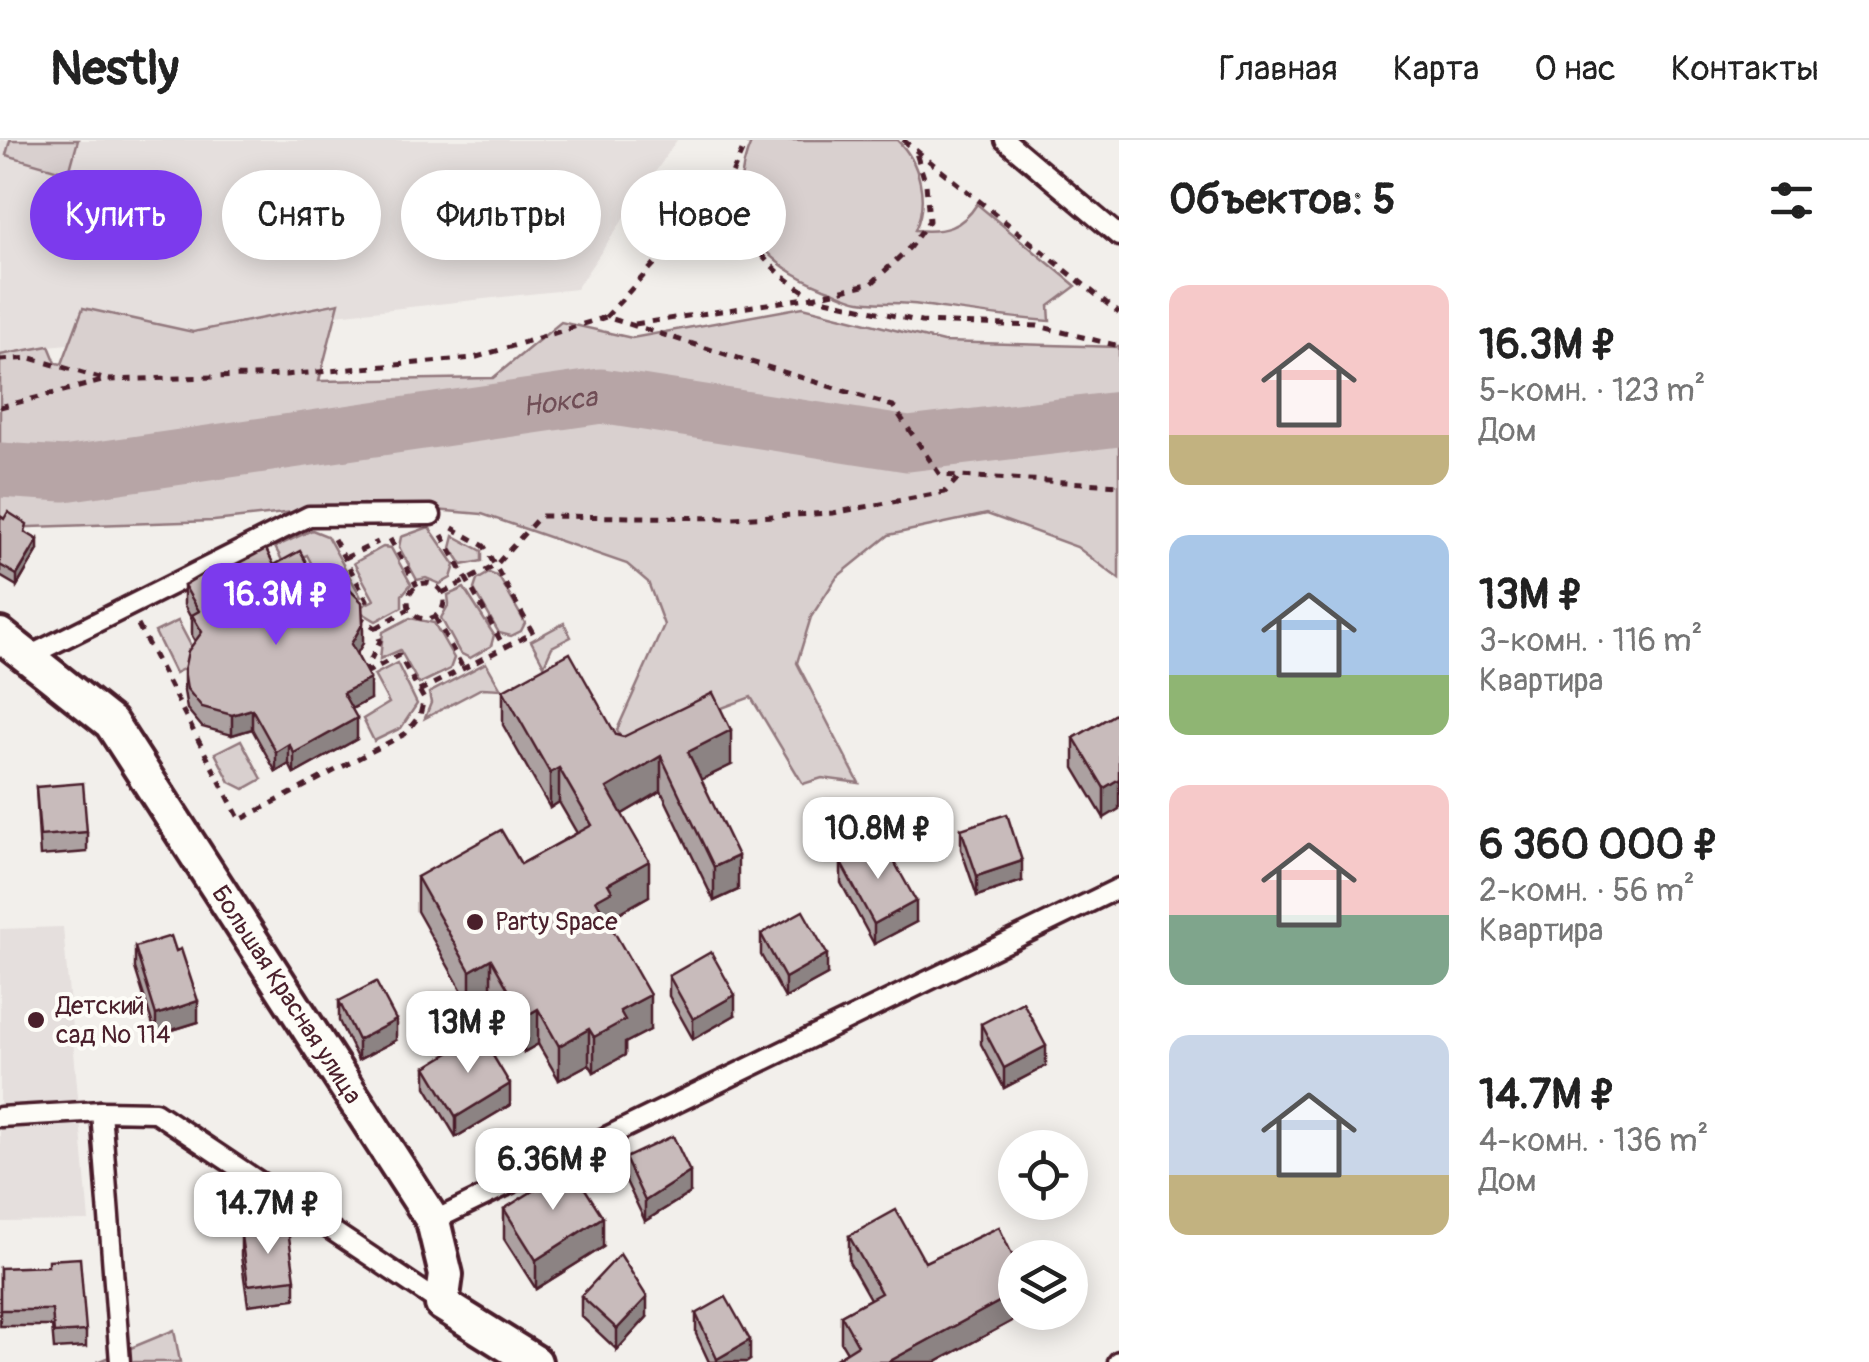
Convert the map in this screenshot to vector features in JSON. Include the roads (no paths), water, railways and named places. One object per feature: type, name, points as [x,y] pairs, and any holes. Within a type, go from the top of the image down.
[{"type":"street","name":"Большая Красная улица","points":[[0,635],[111,723],[433,1222],[446,1275],[442,1304]]},
{"type":"street","points":[[442,1304],[535,1362]]},
{"type":"lane","points":[[1005,140],[1119,236]]},
{"type":"lane","points":[[27,656],[309,516],[430,515]]},
{"type":"lane","points":[[433,1222],[1119,888]]},
{"type":"lane","points":[[101,1111],[120,1362]]},
{"type":"lane","points":[[0,1117],[155,1112],[442,1304]]},
{"type":"waterway","name":"Нокса","points":[[0,470],[64,474],[601,396],[908,444],[1119,419]]},
{"type":"place","name":"Party Space","points":[[475,922]]},
{"type":"place","name":"Детский сад № 114","points":[[36,1020]]}]
